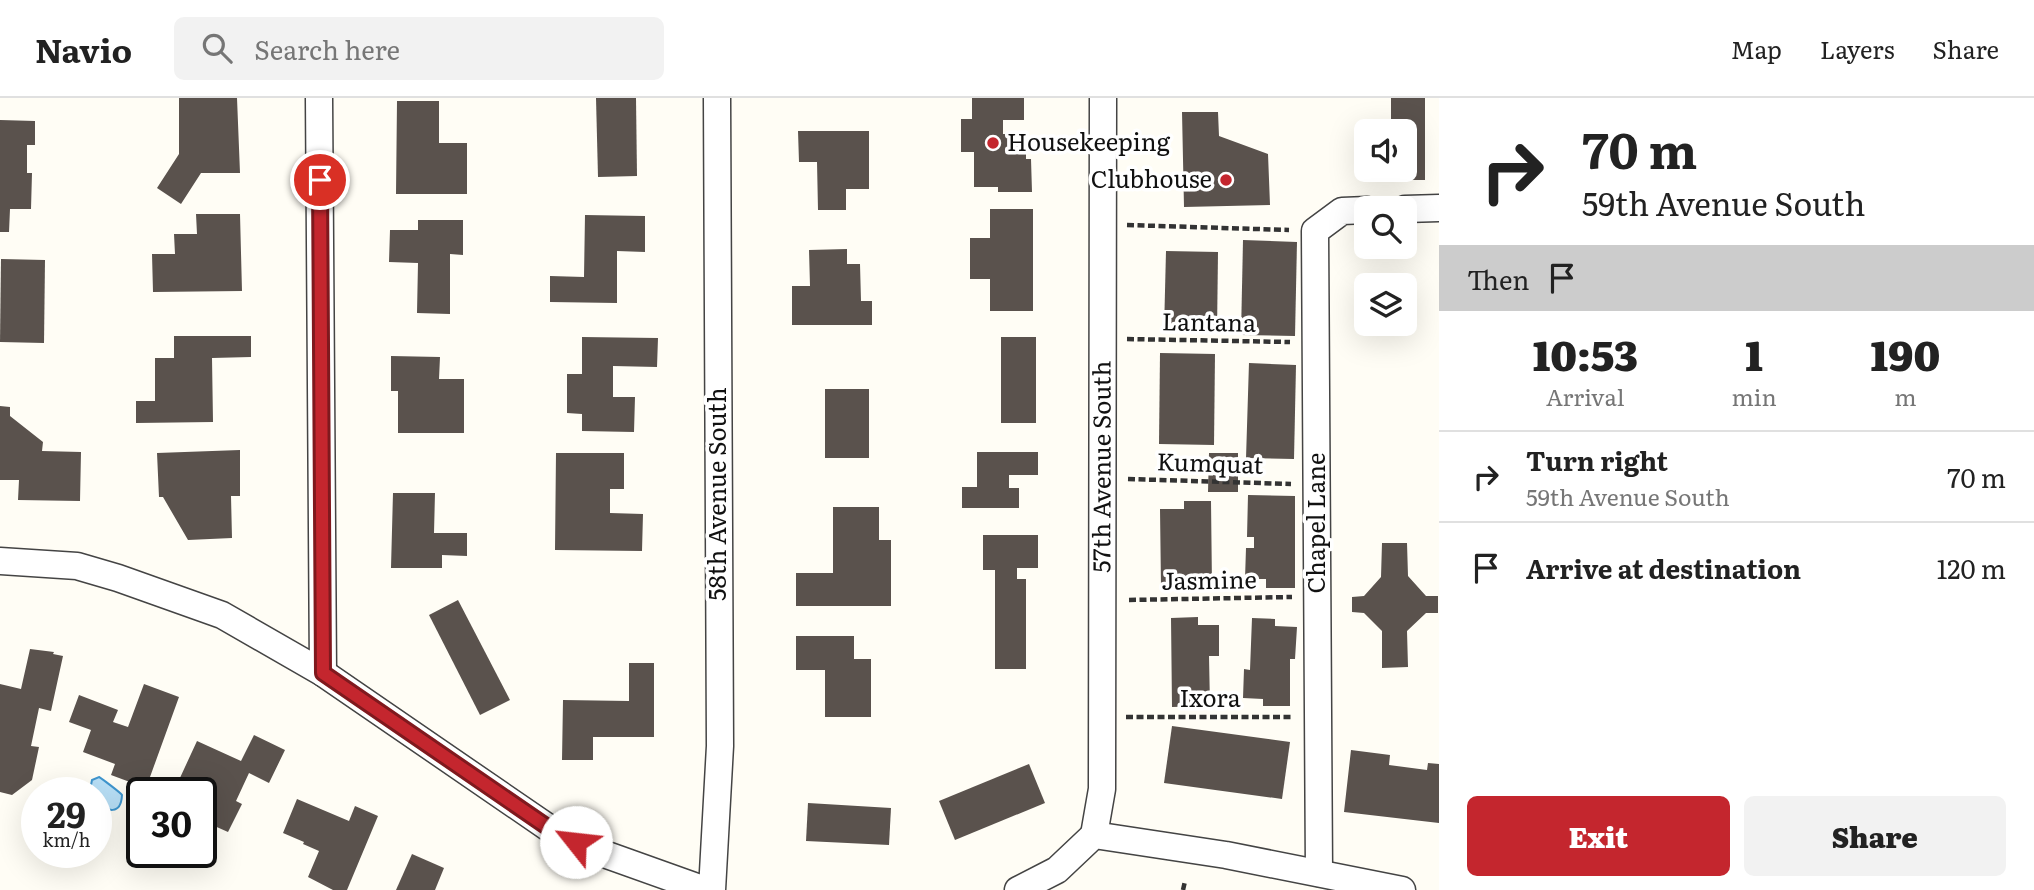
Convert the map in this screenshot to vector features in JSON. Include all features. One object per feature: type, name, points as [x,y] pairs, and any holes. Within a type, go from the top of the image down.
[{"type":"street","points":[[319,98],[323,673]]},
{"type":"street","name":"58th Avenue South","points":[[712,890],[720,746],[717,98]]},
{"type":"street","name":"57th Avenue South","points":[[1094,835],[1102,789],[1103,98]]},
{"type":"street","points":[[1417,209],[1439,208]]},
{"type":"street","points":[[1315,231],[1342,211],[1354,211]]},
{"type":"street","name":"Chapel Lane","points":[[1315,231],[1319,873]]},
{"type":"street","points":[[0,561],[77,566],[222,615],[323,673],[559,835],[705,890]]},
{"type":"street","points":[[1018,890],[1057,870],[1094,835],[1226,855],[1402,890]]},
{"type":"path","points":[[1103,224],[1315,231]]},
{"type":"path","name":"Lantana","points":[[1102,338],[1315,342]]},
{"type":"path","name":"Kumquat","points":[[1102,478],[1317,485]]},
{"type":"path","name":"Jasmine","points":[[1102,601],[1317,596]]},
{"type":"path","name":"Ixora","points":[[1102,717],[1318,717]]},
{"type":"path","points":[[1184,890],[1185,881]]},
{"type":"water","points":[[112,787],[122,795],[119,806],[113,810]]},
{"type":"building","points":[[179,98],[237,98],[240,173],[201,173],[181,204],[157,188],[179,154]]},
{"type":"building","points":[[596,98],[636,98],[637,176],[598,177]]},
{"type":"building","name":"Housekeeping","points":[[972,98],[1024,98],[1024,120],[1003,120],[1003,134],[1026,134],[1026,159],[1031,159],[1032,192],[998,192],[998,187],[974,187],[974,152],[961,152],[961,119],[972,119]]},
{"type":"building","points":[[1391,98],[1425,98],[1425,180],[1417,180],[1417,119],[1391,119]]},
{"type":"building","points":[[397,101],[439,101],[439,143],[467,143],[467,194],[396,194]]},
{"type":"building","name":"Clubhouse","points":[[1182,112],[1218,112],[1219,136],[1268,154],[1270,205],[1184,207]]},
{"type":"building","points":[[0,120],[35,121],[35,145],[27,145],[27,173],[32,173],[31,209],[10,209],[9,232],[0,232]]},
{"type":"building","points":[[798,131],[869,131],[869,189],[846,189],[846,210],[818,210],[817,162],[799,162]]},
{"type":"building","points":[[990,209],[1033,209],[1033,311],[990,311],[990,279],[970,279],[970,238],[990,238]]},
{"type":"building","points":[[196,214],[240,214],[242,291],[153,292],[152,254],[175,254],[174,234],[197,234]]},
{"type":"building","points":[[585,215],[645,216],[645,252],[617,251],[617,303],[550,302],[550,276],[584,277]]},
{"type":"building","points":[[418,220],[463,220],[463,255],[450,254],[450,314],[417,313],[418,263],[389,262],[390,230],[418,230]]},
{"type":"building","points":[[1243,240],[1297,242],[1295,336],[1241,335]]},
{"type":"building","points":[[847,249],[847,264],[860,264],[861,301],[872,301],[872,325],[792,325],[792,286],[810,286],[809,250]]},
{"type":"building","points":[[1166,251],[1218,252],[1217,333],[1164,331]]},
{"type":"building","points":[[1,259],[45,260],[44,343],[0,342]]},
{"type":"building","points":[[174,336],[251,336],[251,357],[212,358],[213,422],[136,423],[136,401],[155,401],[155,358],[174,358]]},
{"type":"building","points":[[582,337],[658,338],[657,367],[613,366],[613,397],[635,397],[634,432],[582,431],[582,414],[567,413],[567,374],[582,374]]},
{"type":"building","points":[[1001,337],[1036,337],[1036,423],[1001,423]]},
{"type":"building","points":[[1160,353],[1215,354],[1214,445],[1159,444]]},
{"type":"building","points":[[391,356],[440,357],[439,379],[464,379],[464,433],[398,433],[398,391],[391,391]]},
{"type":"building","points":[[1249,363],[1296,365],[1294,459],[1246,458]]},
{"type":"building","points":[[825,389],[869,389],[869,458],[825,458]]},
{"type":"building","points":[[0,406],[10,407],[10,416],[43,442],[42,451],[81,452],[80,501],[18,500],[19,480],[0,480]]},
{"type":"building","points":[[240,450],[240,496],[231,496],[232,538],[188,540],[163,497],[159,497],[157,453]]},
{"type":"building","points":[[977,452],[1038,452],[1038,475],[1009,475],[1009,488],[1019,488],[1019,508],[962,508],[962,487],[977,487]]},
{"type":"building","points":[[556,453],[624,453],[624,489],[610,489],[610,513],[643,514],[642,551],[555,550]]},
{"type":"building","points":[[1209,453],[1238,453],[1238,492],[1208,492]]},
{"type":"building","points":[[393,493],[435,493],[434,533],[467,533],[467,556],[442,555],[442,568],[391,568]]},
{"type":"building","points":[[1248,495],[1295,496],[1295,588],[1266,588],[1266,579],[1245,579],[1246,548],[1254,548],[1254,537],[1247,537]]},
{"type":"building","points":[[1184,501],[1211,501],[1212,586],[1161,587],[1160,509],[1184,509]]},
{"type":"building","points":[[833,507],[879,507],[879,540],[891,540],[891,606],[796,606],[796,573],[833,573]]},
{"type":"building","points":[[983,535],[1038,535],[1038,568],[1017,568],[1017,579],[1026,579],[1026,669],[995,669],[995,570],[983,570]]},
{"type":"building","points":[[1382,543],[1407,543],[1408,576],[1426,596],[1438,596],[1438,613],[1426,613],[1407,631],[1408,667],[1382,668],[1382,631],[1364,613],[1352,612],[1352,597],[1364,596],[1381,577]]},
{"type":"building","points":[[458,600],[510,700],[480,715],[429,615]]},
{"type":"building","points":[[1198,617],[1198,625],[1219,625],[1219,656],[1209,656],[1210,706],[1172,707],[1171,618]]},
{"type":"building","points":[[1252,618],[1275,619],[1275,626],[1297,627],[1295,659],[1290,659],[1290,706],[1263,706],[1263,699],[1243,698],[1244,669],[1250,670]]},
{"type":"building","points":[[796,636],[854,636],[854,659],[871,659],[871,717],[825,717],[825,670],[796,670]]},
{"type":"building","points":[[30,649],[63,656],[51,711],[39,708],[31,746],[39,747],[33,777],[21,777],[21,788],[12,795],[0,792],[0,684],[21,689]]},
{"type":"building","points":[[629,663],[654,663],[654,737],[593,737],[593,760],[562,760],[563,700],[629,701]]},
{"type":"building","points":[[144,684],[179,697],[150,777],[126,777],[126,781],[111,775],[115,764],[83,752],[91,730],[69,722],[79,695],[118,710],[113,722],[128,727]]},
{"type":"building","points":[[1172,726],[1290,742],[1282,799],[1164,783]]},
{"type":"building","points":[[254,735],[285,750],[269,783],[249,773],[236,801],[242,804],[228,832],[217,827],[217,777],[180,777],[197,741],[241,761]]},
{"type":"building","points":[[1351,750],[1390,755],[1389,765],[1427,770],[1428,763],[1439,764],[1439,823],[1344,812]]},
{"type":"building","points":[[1029,764],[1045,803],[955,840],[939,801]]},
{"type":"building","points":[[297,799],[349,821],[355,806],[378,816],[347,890],[333,890],[308,877],[319,851],[283,833]]},
{"type":"building","points":[[808,803],[891,808],[889,845],[806,841]]},
{"type":"building","points":[[412,854],[444,868],[435,890],[396,890]]},
{"type":"place","name":"Housekeeping","points":[[993,143]]},
{"type":"place","name":"Clubhouse","points":[[1226,180]]},
{"type":"route","points":[[320,180],[323,673],[559,835],[576,842]]}]
